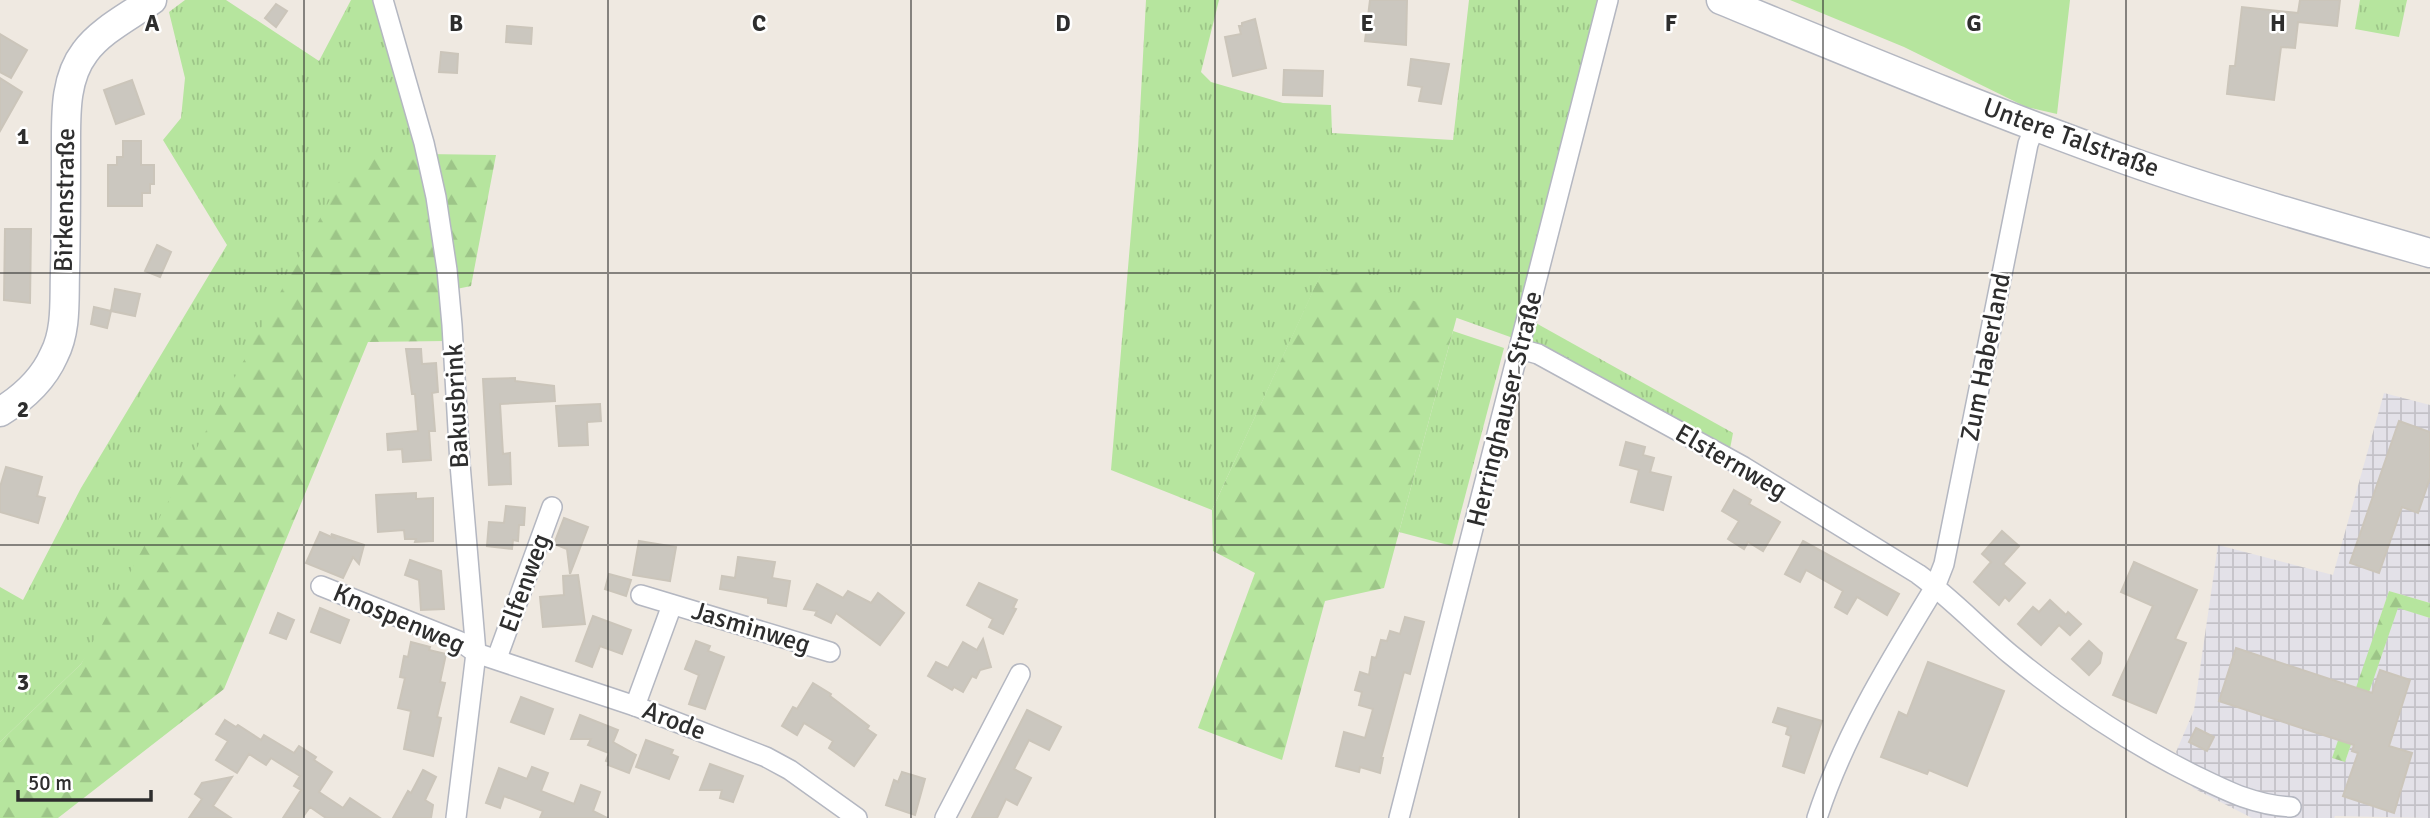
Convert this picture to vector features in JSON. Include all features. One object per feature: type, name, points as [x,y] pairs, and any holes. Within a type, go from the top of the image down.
[{"type":"street","name":"Birkenstraße","points":[[0,412],[32,387],[46,370],[62,335],[66,118],[69,88],[75,69],[85,52],[99,37],[152,0]]},
{"type":"street","name":"Bakusbrink","points":[[383,0],[424,143],[436,197],[447,270],[476,653],[456,818]]},
{"type":"street","name":"Herringhauser Straße","points":[[1399,818],[1608,0]]},
{"type":"street","name":"Untere Talstraße","points":[[1721,0],[2035,126],[2128,160],[2242,198],[2430,253]]},
{"type":"street","name":"Zum Haberland","points":[[1817,818],[1834,768],[1849,735],[1935,587],[1944,564],[2028,144],[2035,126]]},
{"type":"street","name":"Elsternweg","points":[[1520,349],[1538,354],[1744,467],[1935,587]]},
{"type":"street","name":"Elfenweg","points":[[497,659],[552,507]]},
{"type":"street","name":"Knospenweg","points":[[321,586],[461,642],[476,653]]},
{"type":"street","points":[[1935,587],[2008,651],[2088,714],[2163,760],[2242,799],[2269,806],[2291,807]]},
{"type":"street","name":"Jasminweg","points":[[641,595],[830,652]]},
{"type":"street","name":"Jasminweg","points":[[635,706],[672,604]]},
{"type":"street","name":"Arode","points":[[476,653],[635,706],[766,757],[790,770],[857,818]]},
{"type":"street","points":[[945,818],[1020,674]]},
{"type":"shaded area","points":[[2384,393],[2430,405],[2430,603],[2389,591],[2333,758],[2345,762],[2398,607],[2430,618],[2430,818],[2252,818],[2193,788],[2176,752],[2194,710],[2218,545],[2333,575]]},
{"type":"green space","points":[[185,0],[226,0],[319,61],[351,0],[374,0],[417,154],[81,664],[0,742],[0,587],[23,600],[81,488],[227,245],[163,140],[181,118],[185,78],[169,12]]},
{"type":"green space","points":[[1146,0],[1219,0],[1201,72],[1211,82],[1283,103],[1331,105],[1332,133],[1453,140],[1469,0],[1598,0],[1513,338],[1323,270],[1212,510],[1111,470],[1138,149]]},
{"type":"green space","points":[[1790,0],[2070,0],[2057,114],[2026,107],[1904,47]]},
{"type":"green space","points":[[2360,0],[2407,0],[2399,37],[2355,29]]},
{"type":"green space","points":[[355,153],[496,155],[471,286],[442,292],[445,341],[368,342],[224,689],[58,818],[0,818],[0,742],[81,664]]},
{"type":"green space","points":[[1323,269],[1457,316],[1384,588],[1325,601],[1282,760],[1198,728],[1255,573],[1213,551],[1212,510]]},
{"type":"green space","points":[[1534,322],[1733,433],[1729,454],[1531,346],[1530,337]]},
{"type":"green space","points":[[1453,331],[1504,348],[1452,546],[1399,532]]},
{"type":"green space","points":[[2389,591],[2430,603],[2430,618],[2398,608],[2345,762],[2332,758]]},
{"type":"building","points":[[1370,0],[1407,0],[1406,45],[1365,41]]},
{"type":"building","points":[[2300,0],[2340,0],[2337,26],[2298,22],[2295,48],[2281,47],[2274,100],[2227,94],[2230,66],[2235,66],[2242,7],[2298,13]]},
{"type":"building","points":[[276,4],[287,11],[276,27],[265,18]]},
{"type":"building","points":[[1255,19],[1266,68],[1233,76],[1225,37],[1241,34],[1239,26]]},
{"type":"building","points":[[507,26],[532,28],[531,44],[506,42]]},
{"type":"building","points":[[0,34],[27,50],[11,78],[0,72]]},
{"type":"building","points":[[441,52],[458,54],[457,73],[439,72]]},
{"type":"building","points":[[1411,59],[1449,64],[1441,104],[1419,101],[1422,87],[1408,85]]},
{"type":"building","points":[[1284,70],[1323,71],[1322,96],[1283,95]]},
{"type":"building","points":[[0,78],[22,92],[0,131]]},
{"type":"building","points":[[132,80],[144,114],[116,124],[104,90]]},
{"type":"building","points":[[123,141],[141,141],[141,165],[154,165],[154,184],[150,184],[150,193],[142,193],[142,206],[108,206],[108,165],[117,165],[117,157],[123,157]]},
{"type":"building","points":[[5,229],[31,229],[30,303],[4,300]]},
{"type":"building","points":[[157,245],[171,252],[160,277],[145,271]]},
{"type":"building","points":[[115,289],[140,294],[135,316],[111,311]]},
{"type":"building","points":[[94,307],[111,311],[107,328],[91,324]]},
{"type":"building","points":[[406,349],[421,349],[422,364],[436,363],[438,392],[432,393],[435,431],[429,431],[431,460],[403,462],[402,449],[388,450],[387,434],[418,431],[415,394],[412,394]]},
{"type":"building","points":[[515,378],[515,381],[554,386],[555,401],[500,404],[503,454],[510,453],[511,484],[489,485],[483,379]]},
{"type":"building","points":[[600,404],[601,421],[587,422],[588,445],[559,446],[556,406]]},
{"type":"building","points":[[2399,421],[2430,432],[2430,478],[2418,513],[2402,507],[2379,573],[2350,563]]},
{"type":"building","points":[[1626,442],[1645,447],[1643,455],[1654,458],[1650,472],[1671,477],[1663,510],[1631,502],[1639,470],[1620,465]]},
{"type":"building","points":[[6,467],[42,477],[37,496],[45,498],[38,523],[0,512],[0,487]]},
{"type":"building","points":[[1734,490],[1751,500],[1749,504],[1780,522],[1763,551],[1748,542],[1744,549],[1728,539],[1739,521],[1722,511]]},
{"type":"building","points":[[416,493],[416,499],[433,498],[433,541],[415,542],[416,539],[405,539],[404,530],[378,532],[376,495]]},
{"type":"building","points":[[506,506],[525,508],[524,525],[519,525],[518,541],[513,540],[512,549],[487,546],[489,522],[504,523]]},
{"type":"building","points":[[564,518],[588,527],[570,574],[567,549],[554,544]]},
{"type":"building","points":[[2002,531],[2019,546],[2003,564],[2025,583],[2009,601],[2005,597],[1999,605],[1974,582],[1991,562],[1982,554]]},
{"type":"building","points":[[320,532],[336,539],[331,534],[364,545],[359,564],[353,557],[343,578],[306,563]]},
{"type":"building","points":[[639,541],[676,547],[670,581],[633,575]]},
{"type":"building","points":[[1803,541],[1899,594],[1887,615],[1857,597],[1847,614],[1835,607],[1843,591],[1806,570],[1800,582],[1785,574]]},
{"type":"building","points":[[738,557],[775,562],[772,578],[790,581],[786,606],[768,603],[768,598],[720,589],[722,576],[735,578]]},
{"type":"building","points":[[410,560],[441,571],[444,609],[421,610],[419,580],[405,575]]},
{"type":"building","points":[[2134,562],[2197,590],[2175,639],[2186,643],[2156,713],[2113,695],[2153,606],[2121,592]]},
{"type":"building","points":[[609,574],[631,580],[626,596],[605,589]]},
{"type":"building","points":[[578,575],[585,624],[543,627],[540,597],[564,595],[563,576]]},
{"type":"building","points":[[979,583],[1017,600],[1013,608],[1016,609],[1003,634],[989,627],[993,619],[967,605]]},
{"type":"building","points":[[817,584],[843,598],[848,591],[871,603],[878,593],[904,613],[880,645],[836,613],[831,623],[815,615],[817,611],[804,609]]},
{"type":"building","points":[[2050,600],[2081,624],[2070,635],[2059,625],[2041,645],[2018,624],[2033,607],[2039,612]]},
{"type":"building","points":[[320,608],[349,620],[340,643],[311,632]]},
{"type":"building","points":[[278,613],[294,620],[286,639],[270,633]]},
{"type":"building","points":[[593,616],[631,630],[622,654],[600,646],[592,667],[576,661]]},
{"type":"building","points":[[1405,617],[1424,622],[1410,674],[1404,672],[1381,758],[1380,773],[1360,767],[1359,772],[1336,766],[1344,732],[1365,738],[1373,709],[1359,705],[1362,692],[1355,690],[1360,672],[1369,675],[1372,657],[1376,658],[1381,640],[1387,641],[1390,631],[1400,634]]},
{"type":"building","points":[[983,639],[991,667],[980,670],[976,678],[972,676],[963,692],[954,687],[952,690],[928,676],[936,662],[948,668],[963,642],[977,650]]},
{"type":"building","points":[[696,641],[710,646],[708,651],[724,657],[705,709],[689,704],[699,675],[685,669]]},
{"type":"building","points":[[2089,641],[2102,653],[2100,663],[2089,675],[2072,659]]},
{"type":"building","points":[[411,642],[446,654],[440,682],[445,683],[437,717],[441,718],[433,756],[404,749],[411,711],[398,708],[405,678],[400,677],[404,656],[408,657]]},
{"type":"building","points":[[2236,648],[2372,693],[2380,670],[2410,680],[2389,746],[2412,753],[2394,813],[2343,796],[2358,753],[2352,751],[2354,745],[2219,701]]},
{"type":"building","points":[[1928,662],[2004,691],[1967,786],[1929,770],[1927,774],[1881,757],[1899,712],[1907,716]]},
{"type":"building","points":[[813,683],[831,694],[830,696],[869,726],[867,729],[876,735],[854,766],[829,748],[833,741],[804,723],[797,735],[782,726],[793,707],[797,709]]},
{"type":"building","points":[[521,697],[553,709],[544,734],[511,722]]},
{"type":"building","points":[[1778,708],[1822,721],[1804,773],[1783,766],[1791,736],[1786,734],[1788,727],[1773,722]]},
{"type":"building","points":[[1027,710],[1061,727],[1049,750],[1029,740],[1014,769],[1031,778],[1017,805],[1006,799],[997,818],[972,818]]},
{"type":"building","points":[[580,715],[618,730],[613,742],[636,755],[629,773],[608,765],[609,762],[606,761],[609,753],[588,745],[591,739],[571,739]]},
{"type":"building","points":[[225,720],[261,740],[264,735],[294,753],[299,746],[332,772],[319,792],[343,808],[350,798],[380,818],[326,818],[310,807],[302,818],[283,818],[301,790],[294,786],[300,776],[271,758],[266,765],[249,754],[237,773],[216,760],[228,741],[216,734]]},
{"type":"building","points":[[2196,728],[2214,737],[2207,751],[2189,742]]},
{"type":"building","points":[[646,740],[673,750],[671,754],[678,757],[669,779],[636,767]]},
{"type":"building","points":[[710,764],[743,776],[733,802],[720,798],[722,790],[700,790]]},
{"type":"building","points":[[532,767],[548,773],[541,791],[574,804],[581,785],[600,792],[593,811],[607,818],[540,818],[543,811],[504,796],[500,808],[486,803],[499,768],[527,779]]},
{"type":"building","points":[[423,770],[436,777],[425,800],[433,805],[431,818],[393,818],[408,791],[411,793]]},
{"type":"building","points":[[902,772],[925,779],[915,815],[886,805],[894,780],[898,782]]},
{"type":"building","points":[[232,777],[213,806],[231,818],[189,818],[202,799],[195,794],[202,783]]}]
